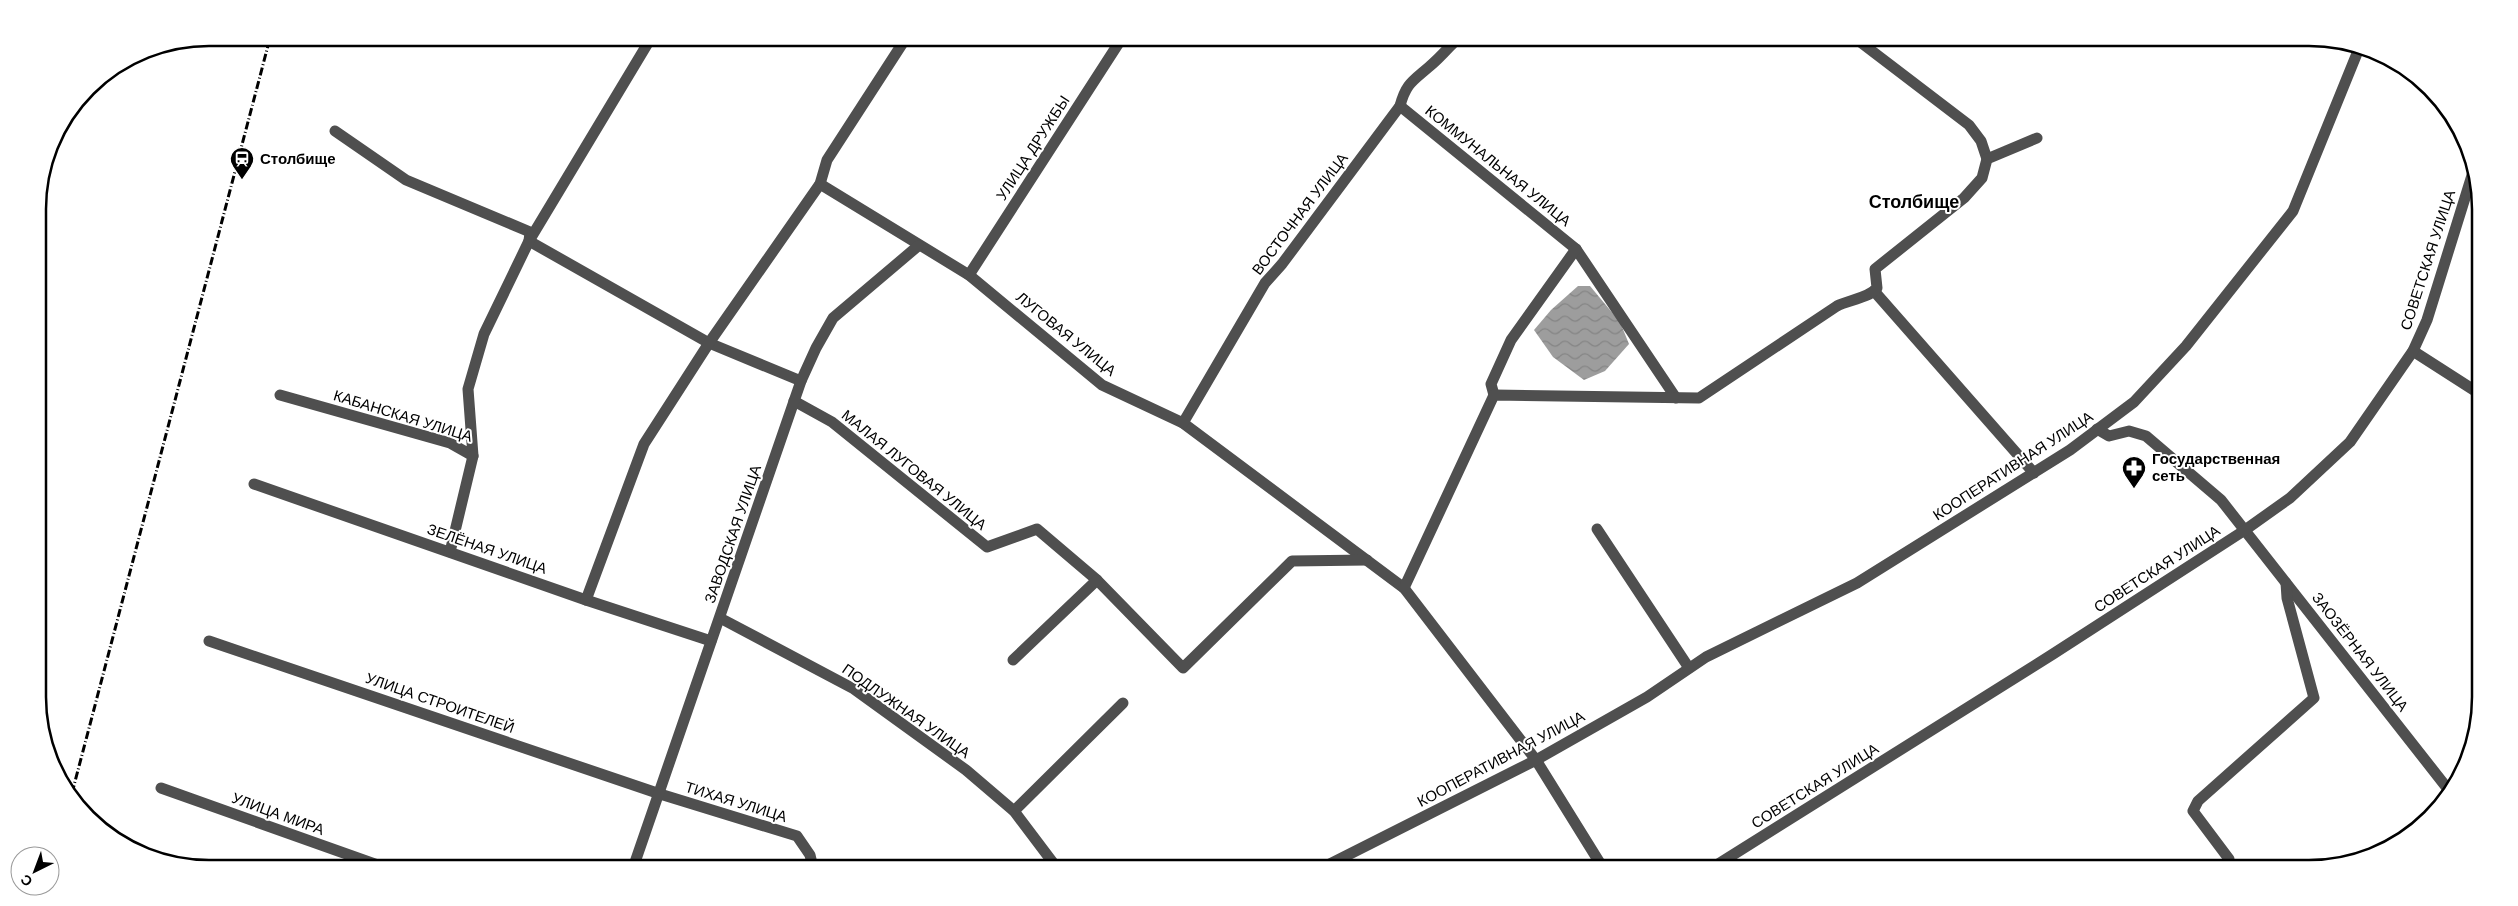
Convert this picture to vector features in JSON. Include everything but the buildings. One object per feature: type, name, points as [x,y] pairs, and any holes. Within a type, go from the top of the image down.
[{"type":"street","name":"ВОСТОЧНАЯ УЛИЦА","points":[[1183,423],[1265,283],[1305,235],[1400,106],[1404,93],[1412,80],[1430,67],[1450,46]]},
{"type":"street","points":[[1494,395],[1699,398],[1837,306],[1874,291],[1877,288],[1876,269],[1964,198],[1982,178],[1988,159],[1981,142],[1969,125],[1866,46]]},
{"type":"street","name":"КАБАНСКАЯ УЛИЦА","points":[[473,456],[468,389],[484,334],[529,241],[646,47]]},
{"type":"street","points":[[586,600],[644,444],[709,343],[820,184],[827,160],[900,47]]},
{"type":"street","name":"УЛИЦА ДРУЖБЫ","points":[[969,274],[1116,47]]},
{"type":"street","name":"КООПЕРАТИВНАЯ УЛИЦА","points":[[1339,859],[1536,760],[1647,697],[1706,657],[1857,583],[2034,472],[2134,402],[2186,346],[2293,212],[2357,54]]},
{"type":"street","name":"КОММУНАЛЬНАЯ УЛИЦА","points":[[1400,106],[1576,249],[1676,398]]},
{"type":"street","points":[[335,131],[406,180],[530,232],[529,241],[709,343],[801,381]]},
{"type":"street","points":[[1988,159],[2037,138]]},
{"type":"street","name":"ЛУГОВАЯ УЛИЦА","points":[[820,184],[918,246],[969,274],[1102,385],[1183,423],[1404,588],[1536,760],[1598,859]]},
{"type":"street","name":"СОВЕТСКАЯ УЛИЦА","points":[[1726,859],[2245,530],[2290,498],[2350,442],[2414,348],[2424,327],[2469,184]]},
{"type":"street","name":"ЗАВОДСКАЯ УЛИЦА","points":[[636,860],[801,381],[816,348],[834,318],[918,246]]},
{"type":"street","points":[[1404,588],[1494,395],[1491,384],[1511,340],[1576,249]]},
{"type":"street","points":[[1874,291],[2034,472]]},
{"type":"street","points":[[2414,348],[2472,388]]},
{"type":"street","name":"КАБАНСКАЯ УЛИЦА","points":[[280,395],[450,443],[473,456]]},
{"type":"street","name":"МАЛАЯ ЛУГОВАЯ УЛИЦА","points":[[794,401],[832,422],[987,547],[1037,529],[1097,580],[1183,668],[1292,561],[1366,560]]},
{"type":"street","name":"ЗАОЗЁРНАЯ УЛИЦА","points":[[2097,429],[2109,436],[2129,431],[2146,436],[2220,500],[2445,785]]},
{"type":"street","points":[[450,552],[473,456]]},
{"type":"street","name":"ЗЕЛЁНАЯ УЛИЦА","points":[[254,484],[586,600],[711,641]]},
{"type":"street","points":[[1597,529],[1689,668]]},
{"type":"street","points":[[1013,660],[1097,580]]},
{"type":"street","points":[[2229,859],[2192,811],[2198,801],[2314,698],[2287,598],[2286,583]]},
{"type":"street","name":"ПОДЛУЖНАЯ УЛИЦА","points":[[720,618],[854,689],[966,770],[1014,811],[1051,860]]},
{"type":"street","name":"УЛИЦА СТРОИТЕЛЕЙ","points":[[210,641],[660,794]]},
{"type":"street","points":[[1014,811],[1123,703]]},
{"type":"street","name":"УЛИЦА МИРА","points":[[161,788],[363,860]]},
{"type":"street","name":"ТИХАЯ УЛИЦА","points":[[660,794],[797,836],[811,860]]},
{"type":"water","points":[[1578,286],[1590,286],[1620,322],[1629,344],[1605,371],[1584,380],[1553,357],[1534,330],[1551,310]]},
{"type":"railway","points":[[74,787],[268,47]]},
{"type":"place","name":"Столбище","points":[[242,180]]},
{"type":"place","name":"Государственная сеть","points":[[2134,489]]},
{"type":"district","name":"Столбище","points":[[1914,202]]}]
